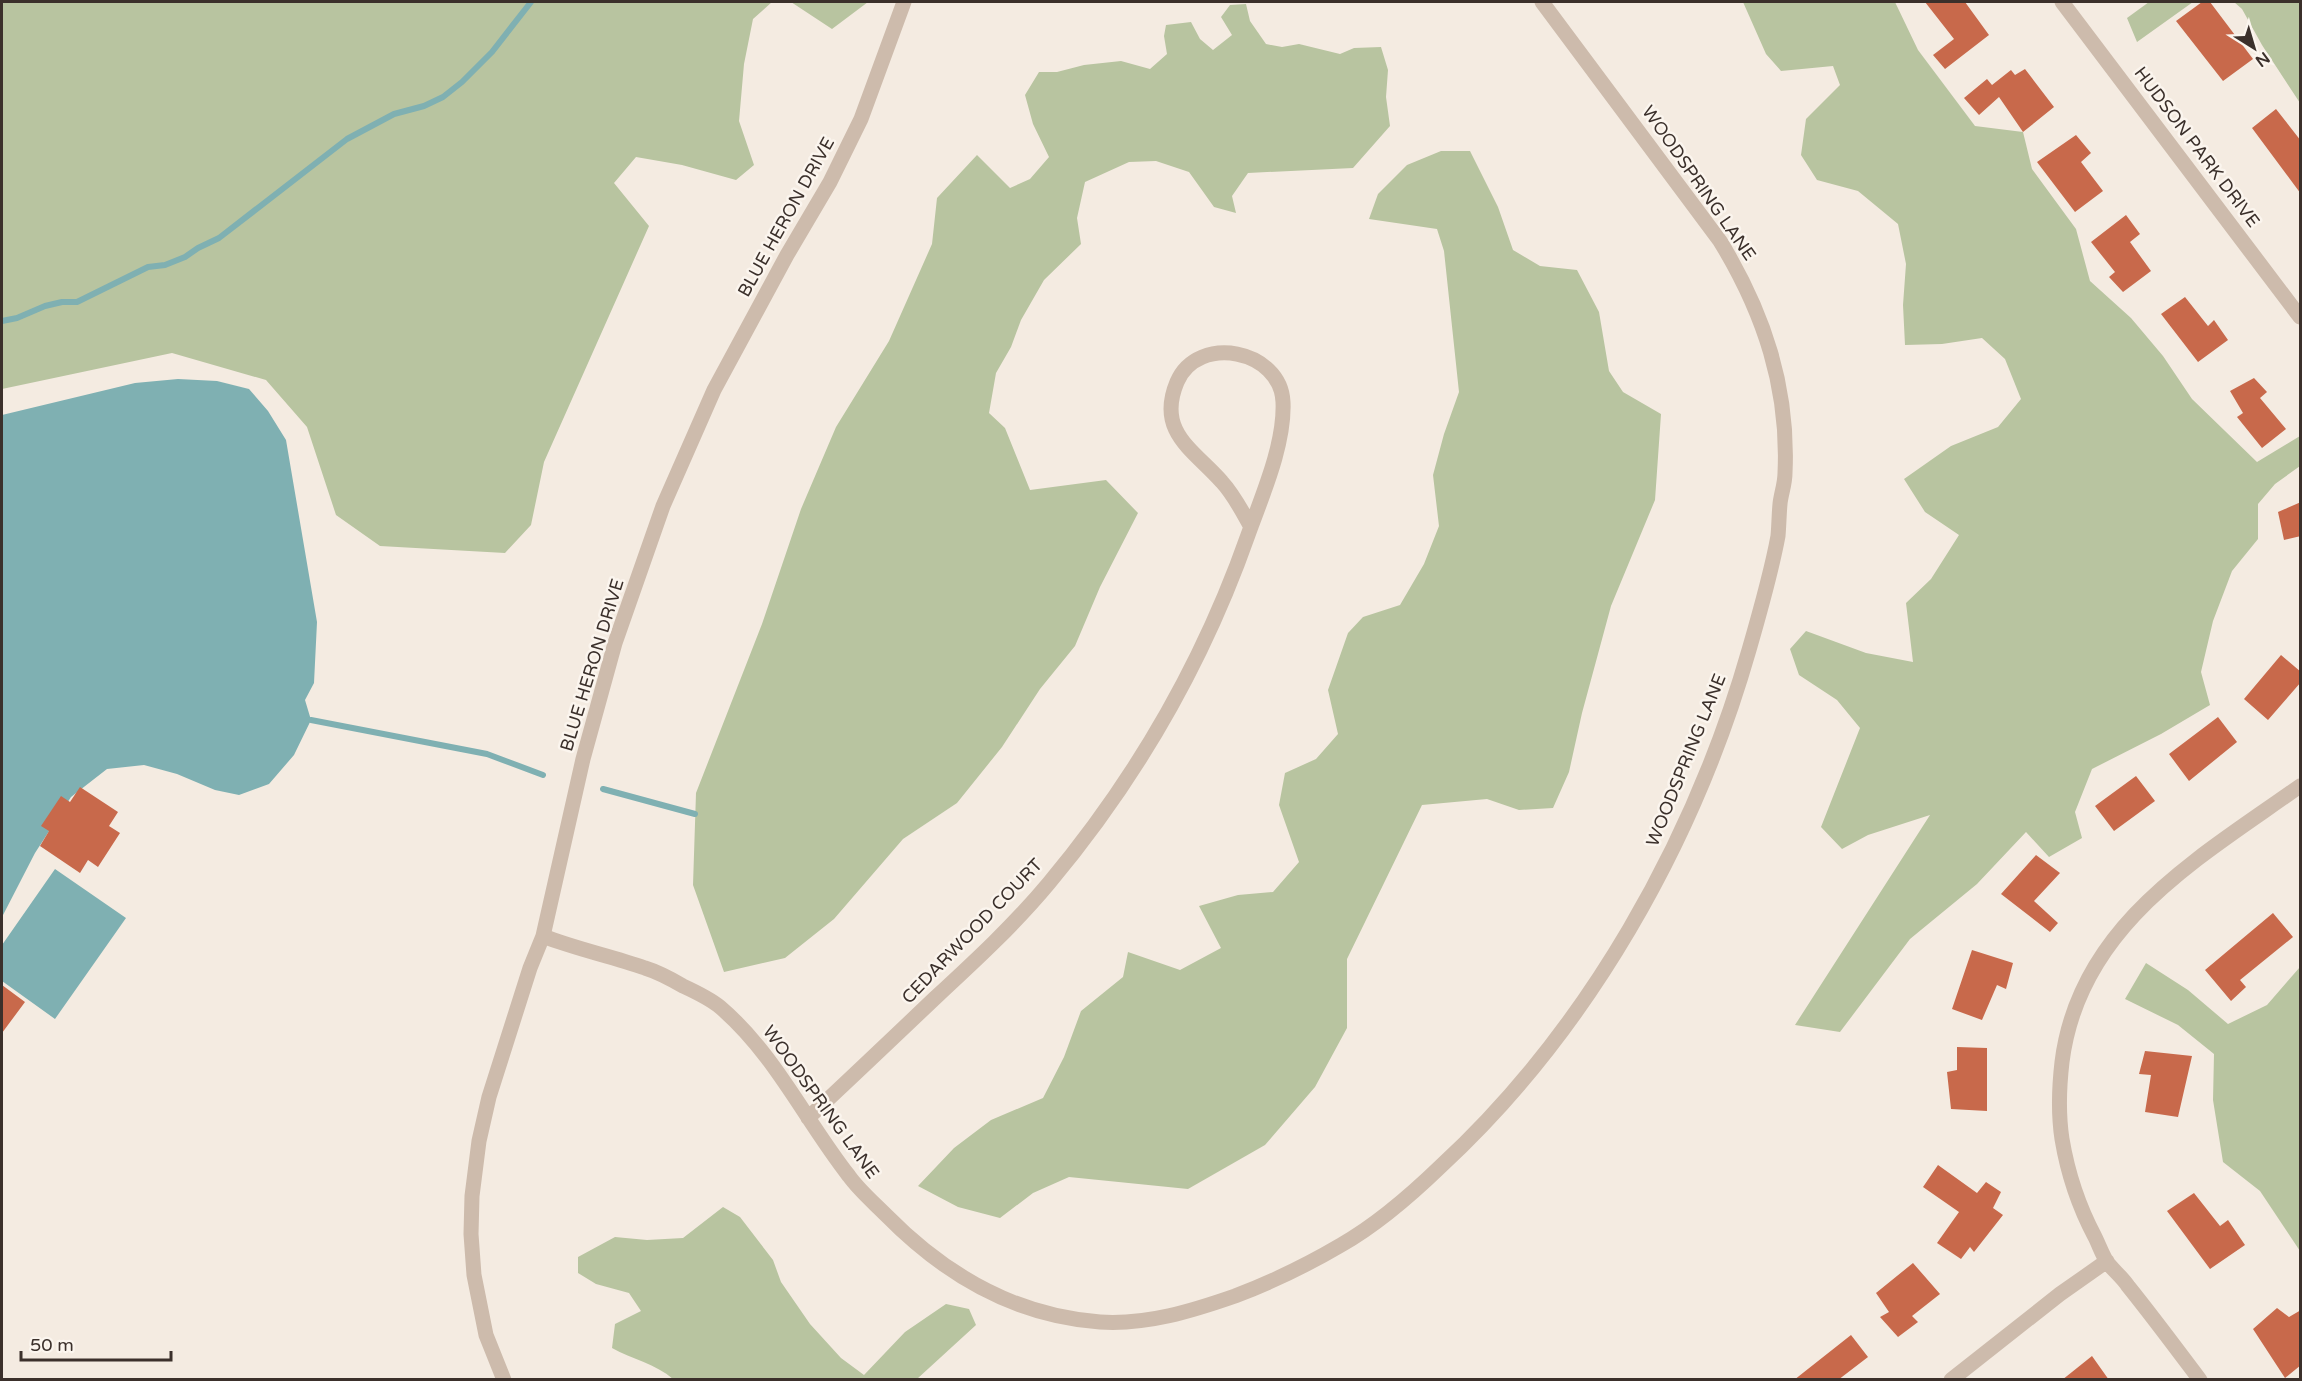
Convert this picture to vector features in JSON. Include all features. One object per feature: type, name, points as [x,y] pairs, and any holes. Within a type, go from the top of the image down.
[{"type":"street","name":"BLUE HERON DRIVE","points":[[504,1380],[486,1335],[474,1275],[471,1234],[472,1196],[479,1141],[489,1097],[530,968],[543,936],[583,759],[615,643],[663,506],[714,390],[786,255],[830,183],[861,119],[904,2]]},
{"type":"street","name":"WOODSPRING LANE","points":[[543,936],[648,969],[704,996],[718,1006],[757,1043],[850,1179],[904,1233],[938,1262],[969,1282],[998,1297],[1041,1313],[1100,1322],[1138,1321],[1190,1312],[1270,1283],[1353,1238],[1409,1196],[1478,1132],[1547,1050],[1588,993],[1631,925],[1680,832],[1740,683],[1765,594],[1777,540],[1785,468],[1784,413],[1770,346],[1758,310],[1741,275],[1720,241],[1542,2]]},
{"type":"street","name":"HUDSON PARK DRIVE","points":[[2062,2],[2301,317]]},
{"type":"street","name":"CEDARWOOD COURT","points":[[808,1118],[1007,929],[1049,883],[1127,780],[1176,699],[1221,608],[1251,527],[1280,440],[1284,417],[1283,396],[1278,381],[1264,365],[1237,353],[1208,356],[1191,364],[1179,377],[1172,396],[1174,428],[1188,449],[1221,479],[1232,493],[1251,527]]},
{"type":"street","points":[[2200,1380],[2107,1261],[2079,1206],[2068,1173],[2059,1121],[2059,1087],[2064,1047],[2073,1011],[2086,982],[2110,941],[2149,899],[2181,871],[2301,786]]},
{"type":"street","points":[[1951,1380],[2060,1294],[2107,1261]]},
{"type":"green space","points":[[2,2],[772,2],[753,19],[744,64],[739,121],[754,165],[736,180],[682,165],[636,157],[614,183],[649,226],[544,462],[531,525],[505,553],[380,546],[336,515],[307,427],[266,380],[172,353],[2,389]]},
{"type":"green space","points":[[791,2],[868,2],[832,29]]},
{"type":"green space","points":[[1743,2],[1895,2],[1918,50],[1975,126],[2023,132],[2032,169],[2076,229],[2090,281],[2131,318],[2163,356],[2192,399],[2257,462],[2300,436],[2300,466],[2275,484],[2258,504],[2258,539],[2232,571],[2213,621],[2201,672],[2210,705],[2161,734],[2092,769],[2075,812],[2082,838],[2049,857],[2026,832],[1977,884],[1910,939],[1840,1032],[1795,1025],[1930,815],[1868,835],[1842,849],[1821,827],[1860,728],[1837,700],[1799,675],[1790,649],[1806,631],[1866,653],[1913,662],[1906,603],[1931,579],[1959,535],[1925,512],[1904,479],[1951,446],[1998,427],[2021,399],[2005,359],[1982,338],[1942,344],[1905,345],[1903,305],[1906,264],[1898,224],[1858,191],[1817,180],[1801,155],[1806,119],[1840,85],[1833,66],[1781,71],[1766,54]]},
{"type":"green space","points":[[2149,2],[2193,2],[2137,42],[2127,18]]},
{"type":"green space","points":[[2234,2],[2300,2],[2300,103],[2262,45],[2242,9]]},
{"type":"green space","points":[[1246,4],[1250,21],[1266,44],[1282,47],[1299,44],[1340,54],[1354,48],[1381,47],[1388,70],[1386,97],[1390,126],[1353,168],[1248,173],[1232,196],[1236,213],[1214,207],[1189,172],[1156,161],[1129,162],[1085,182],[1077,218],[1081,244],[1044,280],[1021,320],[1011,347],[996,373],[989,413],[1005,428],[1030,490],[1106,480],[1138,513],[1100,587],[1075,646],[1040,689],[1002,747],[957,803],[903,839],[834,919],[785,958],[724,972],[693,885],[696,793],[762,624],[801,509],[836,427],[889,341],[932,244],[937,198],[977,155],[1010,188],[1030,179],[1049,157],[1033,124],[1025,95],[1039,72],[1057,72],[1084,65],[1121,61],[1150,69],[1167,54],[1164,36],[1166,25],[1191,22],[1200,39],[1213,50],[1232,35],[1221,17],[1230,5]]},
{"type":"green space","points":[[1441,151],[1470,151],[1498,207],[1513,250],[1540,266],[1577,270],[1599,312],[1609,371],[1623,392],[1661,414],[1655,500],[1611,606],[1582,713],[1569,772],[1553,808],[1519,810],[1487,799],[1422,805],[1347,959],[1347,1028],[1315,1087],[1265,1145],[1188,1189],[1069,1177],[1033,1193],[1000,1218],[958,1207],[918,1186],[954,1148],[991,1120],[1043,1098],[1064,1057],[1081,1011],[1123,977],[1128,952],[1180,970],[1221,948],[1199,906],[1238,895],[1273,892],[1299,862],[1279,805],[1285,773],[1316,759],[1338,734],[1328,690],[1348,633],[1363,617],[1400,605],[1424,564],[1439,526],[1433,475],[1459,392],[1444,251],[1437,229],[1369,219],[1378,194],[1407,165]]},
{"type":"green space","points":[[2146,963],[2188,990],[2228,1024],[2267,1005],[2300,967],[2300,1251],[2260,1191],[2223,1162],[2213,1100],[2214,1054],[2178,1025],[2125,999]]},
{"type":"green space","points":[[723,1207],[740,1217],[773,1260],[781,1282],[810,1324],[841,1358],[864,1375],[905,1332],[946,1304],[969,1309],[976,1325],[917,1379],[673,1379],[652,1366],[612,1348],[615,1324],[641,1311],[629,1293],[596,1284],[578,1273],[578,1257],[615,1237],[647,1240],[683,1238]]},
{"type":"water","points":[[178,379],[217,381],[249,389],[268,411],[286,440],[317,622],[314,683],[305,700],[311,720],[294,755],[269,784],[239,795],[215,790],[177,774],[144,765],[107,769],[71,797],[35,853],[2,917],[2,415],[135,383]]},
{"type":"water","points":[[55,869],[126,918],[55,1019],[2,981],[2,945]]},
{"type":"building","points":[[1925,2],[1965,2],[1989,35],[1945,69],[1933,55],[1954,39]]},
{"type":"building","points":[[2202,2],[2210,2],[2253,59],[2223,81],[2176,21]]},
{"type":"building","points":[[2025,69],[2054,107],[2023,132],[1999,97],[1979,115],[1964,98],[1987,79],[1992,85],[2011,70],[2015,75]]},
{"type":"building","points":[[2276,109],[2301,141],[2301,194],[2252,128]]},
{"type":"building","points":[[2076,135],[2091,153],[2081,162],[2103,191],[2075,212],[2037,162]]},
{"type":"building","points":[[2126,215],[2140,234],[2130,242],[2151,271],[2123,292],[2109,277],[2115,272],[2091,242]]},
{"type":"building","points":[[2185,297],[2208,326],[2214,320],[2228,340],[2198,362],[2161,314]]},
{"type":"building","points":[[2254,378],[2267,392],[2260,398],[2286,429],[2262,448],[2237,417],[2243,413],[2230,391]]},
{"type":"building","points":[[2301,502],[2301,536],[2284,540],[2278,512]]},
{"type":"building","points":[[2281,655],[2301,672],[2301,682],[2268,720],[2244,699]]},
{"type":"building","points":[[2218,717],[2237,742],[2189,781],[2169,754]]},
{"type":"building","points":[[2136,776],[2155,801],[2114,831],[2095,806]]},
{"type":"building","points":[[80,787],[118,812],[109,826],[120,833],[98,867],[88,860],[80,873],[40,846],[49,831],[41,826],[61,796],[70,802]]},
{"type":"building","points":[[2036,855],[2060,873],[2034,901],[2058,923],[2050,932],[2001,894]]},
{"type":"building","points":[[2273,913],[2293,937],[2240,980],[2246,987],[2231,1001],[2205,970]]},
{"type":"building","points":[[1972,950],[2013,963],[2006,989],[1997,985],[1982,1020],[1952,1009]]},
{"type":"building","points":[[2,985],[25,1002],[2,1033]]},
{"type":"building","points":[[1957,1047],[1987,1048],[1987,1111],[1951,1109],[1947,1072],[1957,1070]]},
{"type":"building","points":[[2145,1051],[2192,1056],[2178,1117],[2145,1112],[2151,1075],[2139,1074]]},
{"type":"building","points":[[1938,1165],[1977,1193],[1986,1182],[2001,1192],[1993,1208],[2003,1215],[1974,1252],[1970,1247],[1961,1259],[1937,1243],[1959,1212],[1923,1187]]},
{"type":"building","points":[[2194,1193],[2220,1226],[2228,1220],[2245,1245],[2210,1269],[2167,1211]]},
{"type":"building","points":[[1913,1263],[1940,1294],[1912,1316],[1918,1322],[1898,1337],[1880,1317],[1889,1312],[1876,1293]]},
{"type":"building","points":[[2277,1308],[2289,1317],[2301,1310],[2301,1365],[2285,1378],[2253,1329]]},
{"type":"building","points":[[1851,1335],[1868,1357],[1838,1380],[1794,1380]]},
{"type":"building","points":[[2092,1356],[2109,1380],[2062,1380]]},
{"type":"waterway","points":[[2,321],[17,318],[45,306],[62,302],[77,302],[148,267],[165,265],[185,257],[219,238],[347,139],[394,114],[424,106],[443,97],[462,82],[492,52],[531,2]]},
{"type":"waterway","points":[[311,720],[487,754],[543,775]]},
{"type":"waterway","points":[[603,789],[695,814]]}]
